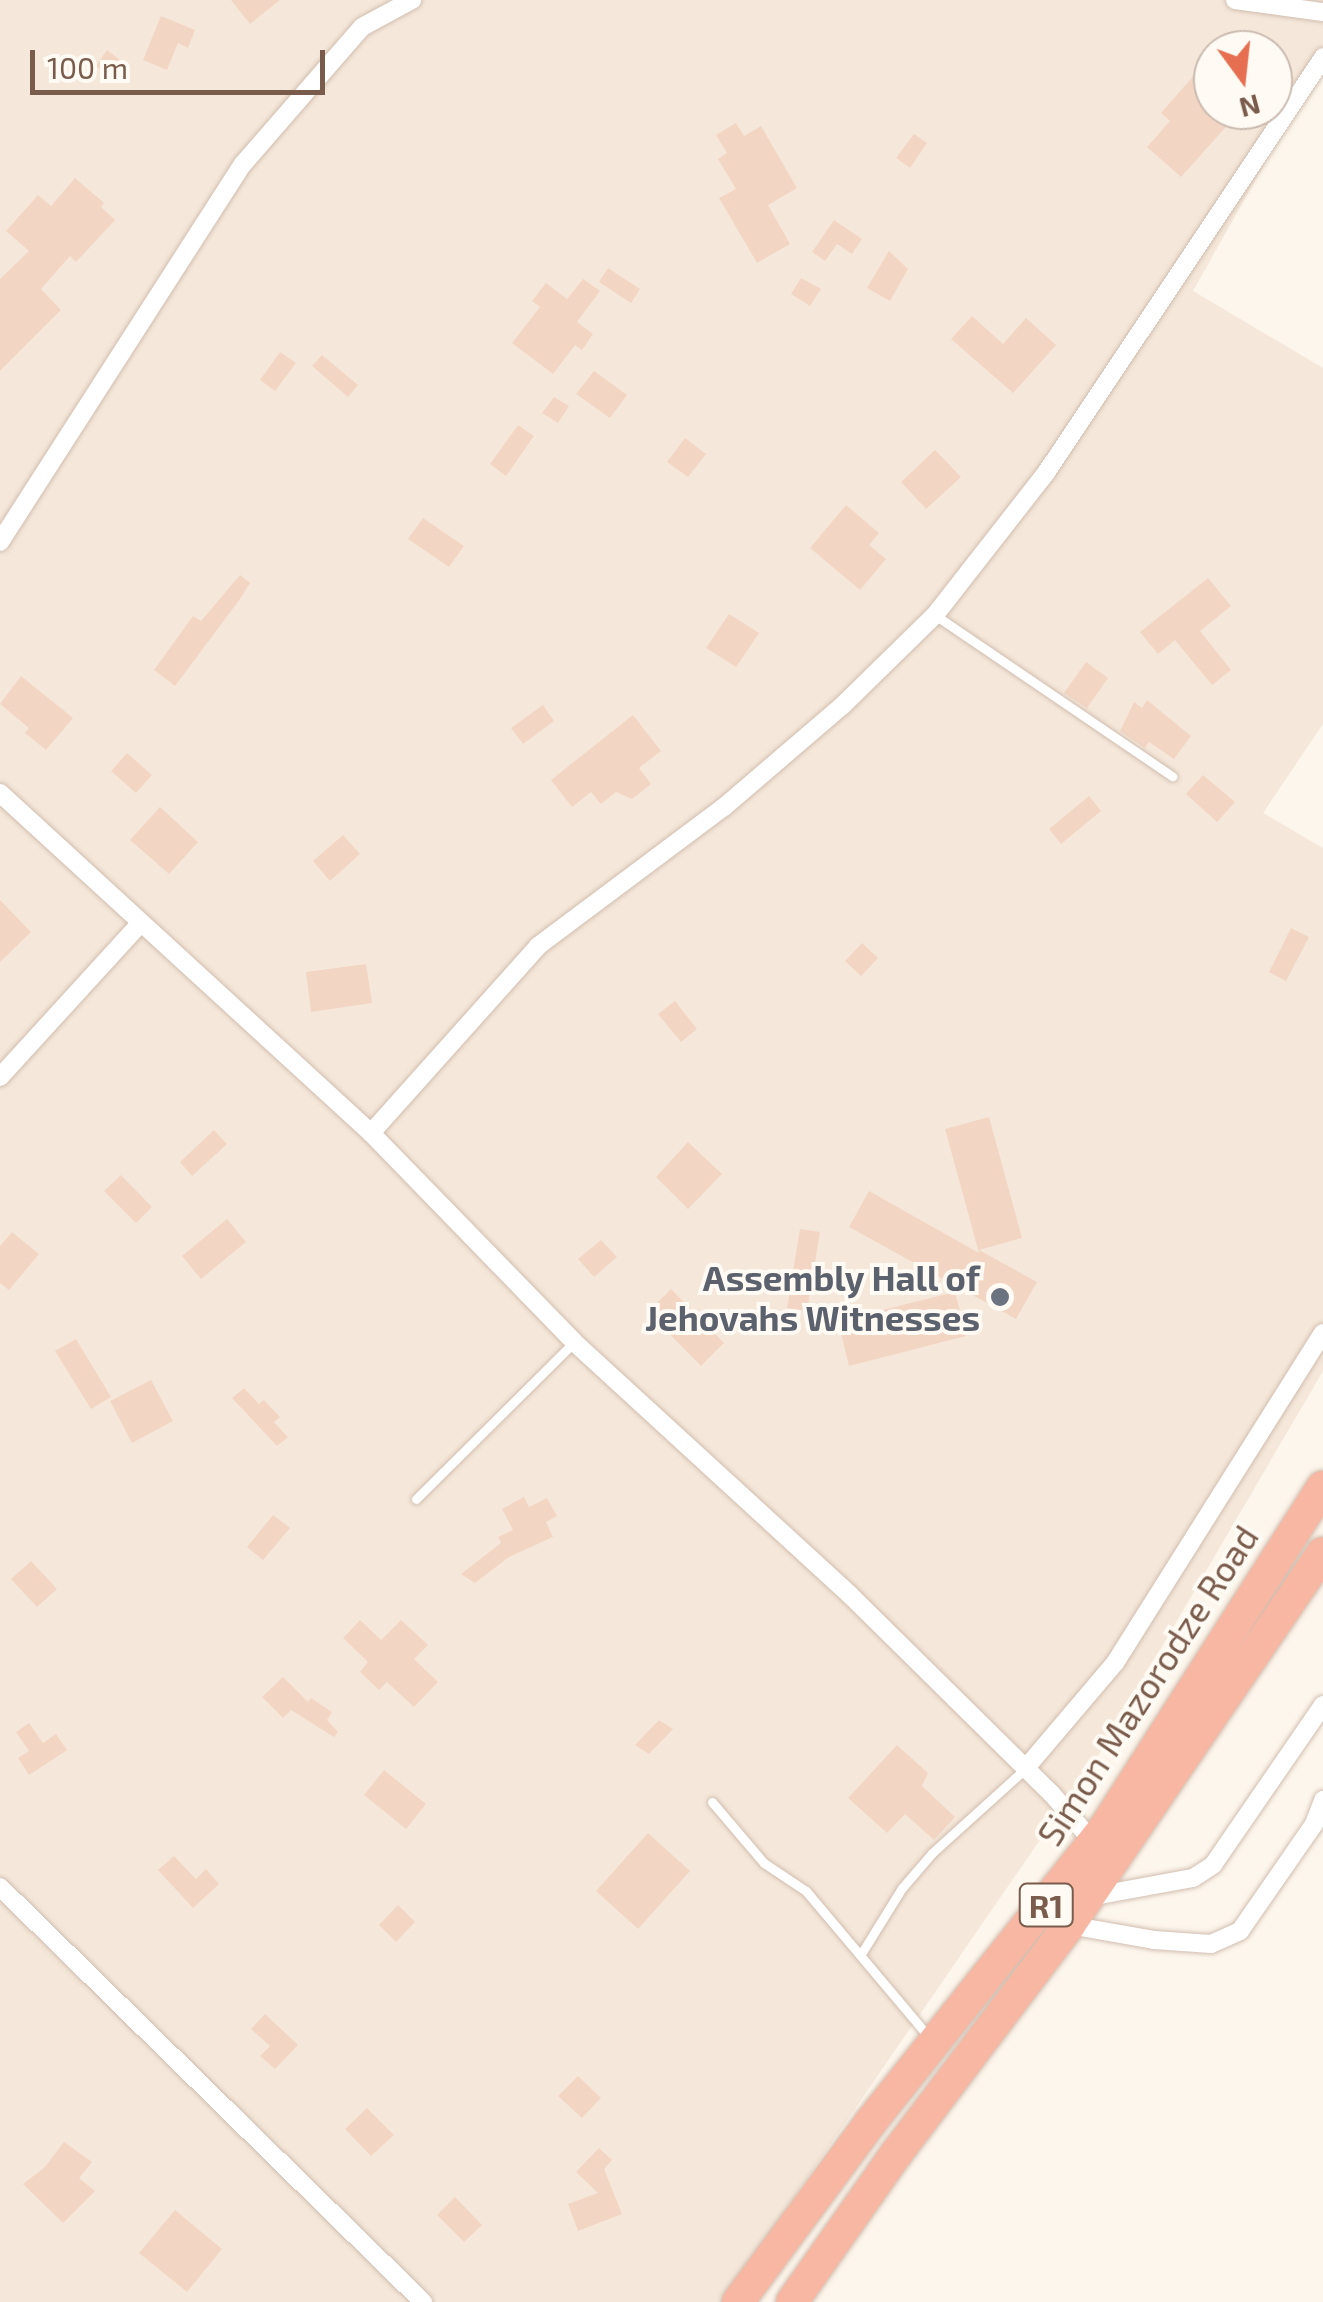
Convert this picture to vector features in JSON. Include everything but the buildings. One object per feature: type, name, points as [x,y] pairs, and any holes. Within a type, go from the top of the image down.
[{"type":"highway","name":"Simon Mazorodze Road","points":[[738,2302],[870,2123],[1094,1843],[1323,1487]]},
{"type":"highway","name":"Simon Mazorodze Road","points":[[792,2302],[896,2154],[1069,1925],[1323,1553]]},
{"type":"street","points":[[0,542],[243,164],[362,27],[412,0]]},
{"type":"street","points":[[1234,0],[1323,12]]},
{"type":"street","points":[[371,1133],[538,946],[724,806],[842,706],[936,615],[1046,473],[1323,56]]},
{"type":"street","points":[[0,793],[371,1133],[574,1342],[850,1595],[1025,1768],[1094,1843]]},
{"type":"street","points":[[0,1077],[139,924]]},
{"type":"street","points":[[1025,1768],[1116,1663],[1323,1333]]},
{"type":"street","points":[[1088,1897],[1193,1878],[1213,1866],[1323,1705]]},
{"type":"street","points":[[1069,1925],[1154,1940],[1210,1944],[1240,1930],[1314,1824],[1323,1800]]},
{"type":"street","points":[[0,1886],[423,2302]]},
{"type":"lane","points":[[936,615],[1172,776]]},
{"type":"lane","points":[[416,1499],[574,1342]]},
{"type":"lane","points":[[861,1954],[902,1888],[932,1853],[1025,1768]]},
{"type":"lane","points":[[712,1802],[764,1863],[806,1891],[935,2044]]},
{"type":"shaded area","points":[[0,0],[1323,0],[1323,60],[1293,113],[1293,30],[1193,30],[1193,130],[1284,130],[1193,291],[1323,368],[1323,724],[1263,813],[1323,848],[1323,1371],[1099,1754],[722,2302],[0,2302]]},
{"type":"place","name":"Assembly Hall of Jehovahs Witnesses","points":[[1000,1297]]}]
